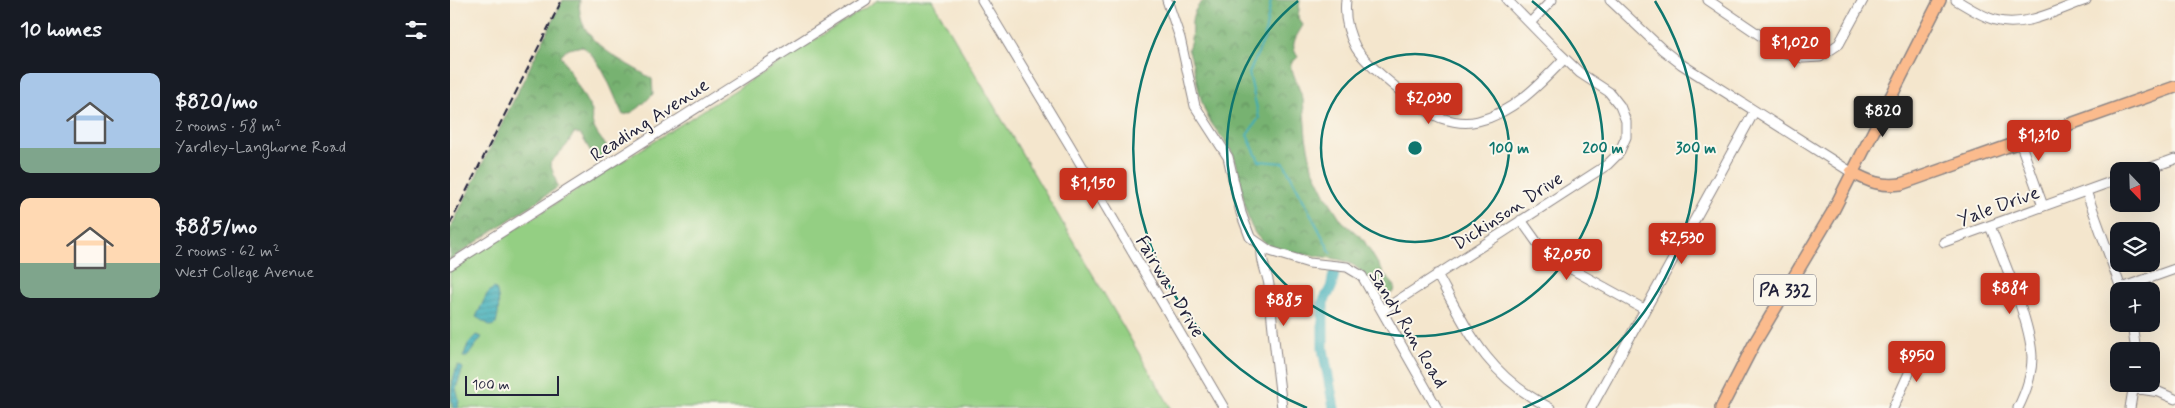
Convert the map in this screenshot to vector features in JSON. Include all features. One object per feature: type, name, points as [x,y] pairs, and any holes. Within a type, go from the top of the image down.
[{"type":"main road","points":[[1940,0],[1851,172],[1872,183],[1901,184],[2175,87]]},
{"type":"main road","name":"PA 332","points":[[1721,408],[1754,344],[1832,213],[1851,172]]},
{"type":"street","name":"Reading Avenue","points":[[450,265],[866,0]]},
{"type":"street","name":"Fairway Drive","points":[[982,0],[1224,408]]},
{"type":"street","points":[[1167,0],[1180,38],[1195,106],[1228,157],[1244,222],[1253,240],[1262,247],[1262,261],[1268,284],[1270,318],[1282,408]]},
{"type":"street","points":[[1346,0],[1347,26],[1352,40],[1362,57],[1420,106],[1450,121],[1478,121],[1494,114],[1531,91],[1564,58]]},
{"type":"street","name":"Dickinson Drive","points":[[1383,310],[1607,165],[1619,152],[1626,137],[1626,121],[1613,96],[1564,58],[1508,0]]},
{"type":"street","points":[[1530,23],[1552,0]]},
{"type":"street","points":[[1610,0],[1663,50],[1754,112],[1851,172]]},
{"type":"street","points":[[1708,0],[1786,53],[1803,58],[1820,56],[1834,49],[1847,31],[1863,0]]},
{"type":"street","points":[[1956,0],[1993,19],[2005,22],[2031,19],[2086,0]]},
{"type":"street","points":[[1590,408],[1754,112]]},
{"type":"street","points":[[2020,142],[2043,206]]},
{"type":"street","points":[[2160,164],[2175,159]]},
{"type":"street","name":"Yale Drive","points":[[1944,242],[2110,182]]},
{"type":"street","points":[[2086,191],[2119,282]]},
{"type":"street","points":[[1521,220],[1546,255],[1644,309]]},
{"type":"street","points":[[1990,226],[2024,321],[2031,349],[2029,379],[2018,408]]},
{"type":"street","name":"Sandy Run Road","points":[[1262,247],[1309,263],[1340,266],[1355,271],[1365,279],[1438,408]]},
{"type":"street","points":[[2142,282],[2175,269]]},
{"type":"street","points":[[1437,274],[1482,353],[1513,385],[1550,408]]},
{"type":"street","points":[[1893,408],[1909,372],[1912,349]]},
{"type":"street","points":[[2130,408],[2133,392]]},
{"type":"street","points":[[2159,392],[2175,399]]},
{"type":"green space","points":[[563,0],[580,0],[580,15],[592,38],[615,57],[652,79],[653,94],[636,110],[623,115],[606,77],[589,52],[582,46],[565,50],[561,56],[592,111],[594,128],[612,152],[600,160],[594,157],[581,135],[574,133],[567,145],[550,163],[558,187],[450,260],[450,229]]},
{"type":"green space","points":[[878,0],[932,0],[1171,408],[450,408],[450,270]]},
{"type":"green space","points":[[1204,0],[1300,0],[1298,18],[1303,25],[1294,45],[1298,57],[1290,65],[1303,99],[1306,137],[1312,167],[1326,196],[1342,221],[1363,239],[1384,274],[1395,286],[1394,292],[1387,295],[1381,292],[1358,269],[1347,262],[1278,249],[1259,238],[1254,231],[1246,212],[1235,159],[1205,111],[1188,49],[1194,12]]},
{"type":"water","points":[[493,288],[496,289],[499,306],[496,324],[491,326],[476,317],[487,294]]},
{"type":"water","points":[[476,335],[482,337],[467,357],[463,357],[468,344]]},
{"type":"water","points":[[458,365],[463,368],[456,388],[459,400],[458,408],[453,408],[452,386]]},
{"type":"waterway","points":[[1271,0],[1264,39],[1249,73],[1259,118],[1247,135],[1259,161],[1284,163],[1331,253]]},
{"type":"waterway","points":[[1334,274],[1331,288],[1323,302],[1323,349],[1334,408]]},
{"type":"railway","points":[[450,224],[562,0]]}]
